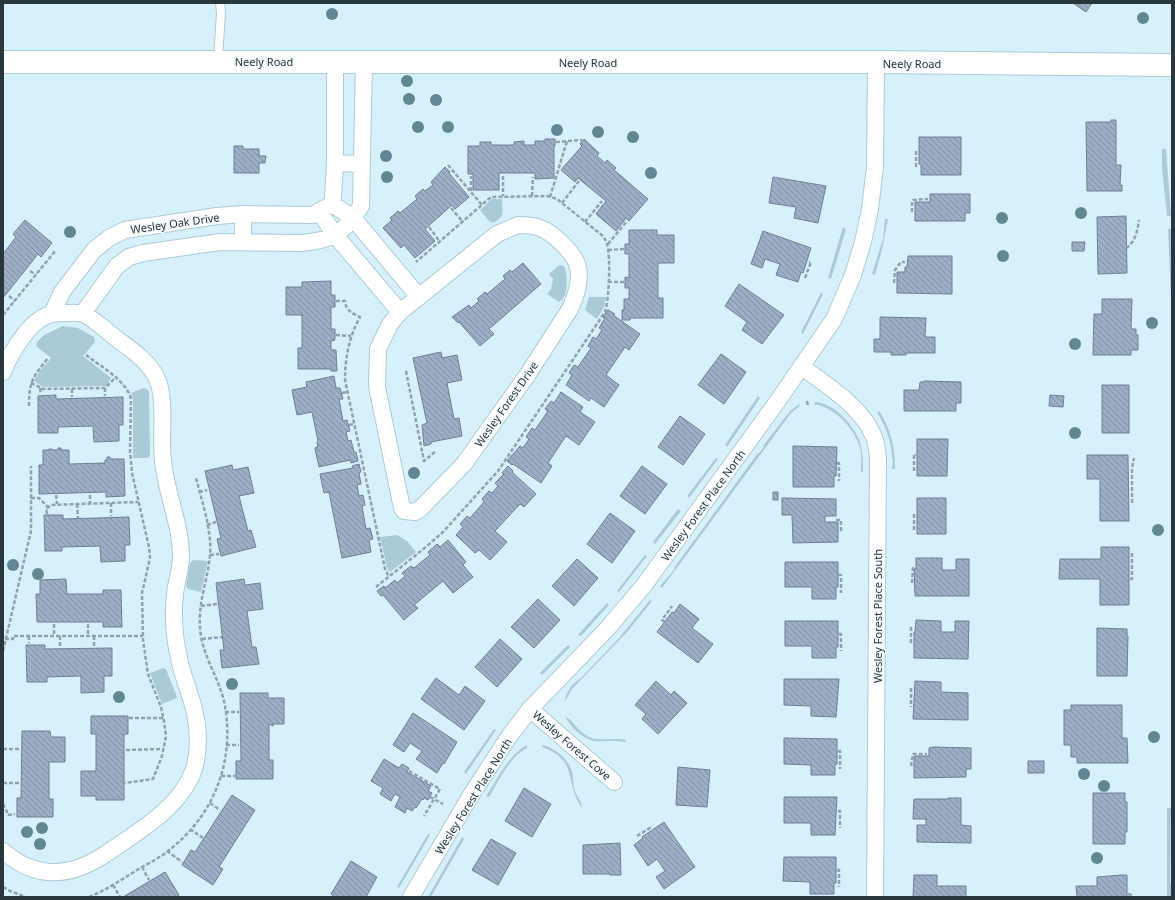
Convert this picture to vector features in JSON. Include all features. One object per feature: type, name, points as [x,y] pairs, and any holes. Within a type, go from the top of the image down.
[{"type":"street","points":[[82,314],[117,266],[130,257],[142,253],[212,243],[315,242],[335,236],[348,226],[361,206],[364,61]]},
{"type":"street","name":"Neely Road","points":[[3,62],[876,62],[1172,65]]},
{"type":"street","points":[[326,208],[333,198],[335,62]]},
{"type":"street","name":"Wesley Forest Place North","points":[[411,897],[484,774],[510,735],[530,709],[607,629],[645,584],[802,367],[834,319],[846,295],[863,242],[870,209],[874,174],[876,62]]},
{"type":"street","points":[[334,163],[362,164]]},
{"type":"street","points":[[326,208],[353,218],[419,298]]},
{"type":"street","points":[[326,208],[335,236],[400,312]]},
{"type":"street","name":"Wesley Oak Drive","points":[[52,314],[62,292],[94,250],[109,238],[125,230],[217,216],[243,214],[313,214],[326,208]]},
{"type":"street","points":[[243,214],[243,242]]},
{"type":"street","name":"Wesley Forest Drive","points":[[529,225],[548,232],[565,246],[577,263],[579,274],[578,286],[570,309],[528,374],[464,464],[421,508],[415,512],[404,511],[402,508],[377,387],[378,349],[390,324],[400,312],[497,234],[510,227],[529,225]]},
{"type":"street","points":[[3,372],[10,354],[34,323],[45,316],[60,313],[82,314],[134,352],[151,368],[158,381],[161,395],[162,458],[164,474],[176,521],[181,549],[181,560],[175,595],[174,620],[177,650],[180,667],[196,714],[197,732],[197,748],[194,769],[184,788],[170,806],[142,829],[94,862],[70,871],[59,873],[47,872],[35,870],[26,866],[3,851]]},
{"type":"street","name":"Wesley Forest Place South","points":[[802,367],[850,404],[860,414],[870,427],[877,448],[875,897]]},
{"type":"street","name":"Wesley Forest Cove","points":[[530,709],[614,782]]},
{"type":"lane","points":[[218,61],[221,12],[220,3]]},
{"type":"path","points":[[556,142],[582,140]]},
{"type":"path","points":[[550,197],[567,142]]},
{"type":"path","points":[[916,151],[916,168]]},
{"type":"path","points":[[448,166],[482,205]]},
{"type":"path","points":[[471,176],[471,192]]},
{"type":"path","points":[[503,176],[503,196]]},
{"type":"path","points":[[532,196],[533,177]]},
{"type":"path","points":[[562,203],[579,181]]},
{"type":"path","points":[[376,587],[443,532],[502,465],[605,312],[608,299],[608,250],[603,236],[557,199],[550,197],[491,197],[416,262]]},
{"type":"path","points":[[912,212],[913,200],[928,199]]},
{"type":"path","points":[[585,222],[602,201]]},
{"type":"path","points":[[451,208],[463,222]]},
{"type":"path","points":[[1126,248],[1131,245],[1133,241],[1139,220]]},
{"type":"path","points":[[607,244],[627,221]]},
{"type":"path","points":[[429,227],[440,242]]},
{"type":"path","points":[[608,250],[624,249]]},
{"type":"path","points":[[3,315],[56,250]]},
{"type":"path","points":[[805,278],[811,262],[809,262]]},
{"type":"path","points":[[894,283],[894,270],[901,262],[905,262]]},
{"type":"path","points":[[30,271],[36,275]]},
{"type":"path","points":[[608,282],[624,282]]},
{"type":"path","points":[[10,296],[15,301]]},
{"type":"path","points":[[336,301],[345,301],[348,311],[360,317],[351,336],[345,380],[385,569],[388,577]]},
{"type":"path","points":[[336,335],[351,336]]},
{"type":"path","points":[[86,355],[128,389],[131,399],[130,451],[132,473],[149,547],[150,558],[142,594],[142,636],[148,674],[155,689],[164,718],[166,736],[164,749],[153,779],[125,783]]},
{"type":"path","points":[[29,406],[31,383],[35,374],[48,358]]},
{"type":"path","points":[[406,371],[424,461],[436,451]]},
{"type":"path","points":[[31,383],[40,388],[105,388],[115,378]]},
{"type":"path","points":[[40,388],[41,394]]},
{"type":"path","points":[[105,388],[105,396]]},
{"type":"path","points":[[72,389],[72,397]]},
{"type":"path","points":[[342,393],[348,392]]},
{"type":"path","points":[[807,401],[808,406]]},
{"type":"path","points":[[349,425],[355,424]]},
{"type":"path","points":[[914,471],[914,454],[916,455]]},
{"type":"path","points":[[1132,503],[1132,468],[1134,458]]},
{"type":"path","points":[[837,463],[839,463],[839,481]]},
{"type":"path","points":[[3,651],[31,531],[31,466]]},
{"type":"path","points":[[199,492],[207,490]]},
{"type":"path","points":[[90,494],[90,503]]},
{"type":"path","points":[[56,495],[57,504]]},
{"type":"path","points":[[31,498],[39,498],[48,507]]},
{"type":"path","points":[[365,500],[370,499]]},
{"type":"path","points":[[48,507],[57,504],[138,502]]},
{"type":"path","points":[[111,503],[111,516]]},
{"type":"path","points":[[77,504],[78,518]]},
{"type":"path","points":[[47,514],[46,509],[48,507]]},
{"type":"path","points":[[914,514],[914,530]]},
{"type":"path","points":[[836,520],[841,520],[841,533]]},
{"type":"path","points":[[207,525],[216,522]]},
{"type":"path","points":[[372,533],[377,532]]},
{"type":"path","points":[[1130,579],[1132,579],[1132,552]]},
{"type":"path","points":[[210,555],[219,554]]},
{"type":"path","points":[[912,583],[913,566]]},
{"type":"path","points":[[838,575],[841,575],[841,593]]},
{"type":"path","points":[[200,606],[217,604]]},
{"type":"path","points":[[665,622],[662,620],[672,606]]},
{"type":"path","points":[[54,624],[54,636]]},
{"type":"path","points":[[88,624],[88,636]]},
{"type":"path","points":[[911,627],[911,644]]},
{"type":"path","points":[[839,634],[841,634],[841,651]]},
{"type":"path","points":[[6,639],[13,639],[13,636],[142,636]]},
{"type":"path","points":[[29,636],[29,643]]},
{"type":"path","points":[[60,636],[60,647]]},
{"type":"path","points":[[94,636],[94,647]]},
{"type":"path","points":[[202,639],[222,637]]},
{"type":"path","points":[[911,688],[911,707]]},
{"type":"path","points":[[225,712],[239,712]]},
{"type":"path","points":[[130,718],[164,718]]},
{"type":"path","points":[[226,745],[239,745]]},
{"type":"path","points":[[3,749],[19,750]]},
{"type":"path","points":[[126,750],[164,749]]},
{"type":"path","points":[[838,751],[840,751],[840,769]]},
{"type":"path","points":[[911,766],[913,754],[927,754]]},
{"type":"path","points":[[409,771],[440,789],[424,816]]},
{"type":"path","points":[[221,776],[235,776]]},
{"type":"path","points":[[3,783],[18,783]]},
{"type":"path","points":[[430,797],[443,804]]},
{"type":"path","points":[[3,804],[9,816],[15,814]]},
{"type":"path","points":[[210,804],[220,810]]},
{"type":"path","points":[[838,811],[840,811],[840,828]]},
{"type":"path","points":[[637,836],[650,828],[652,830]]},
{"type":"path","points":[[190,829],[203,838]]},
{"type":"path","points":[[167,851],[182,862]]},
{"type":"path","points":[[142,867],[149,880]]},
{"type":"path","points":[[837,870],[839,870],[839,887]]},
{"type":"path","points":[[113,884],[120,897]]},
{"type":"path","points":[[3,887],[26,897]]},
{"type":"path","points":[[1128,894],[1132,897]]},
{"type":"shaded area","points":[[1162,149],[1166,149],[1171,216],[1167,216],[1162,168]]},
{"type":"shaded area","points":[[492,199],[502,199],[503,210],[502,216],[493,223],[489,221],[480,210]]},
{"type":"shaded area","points":[[885,219],[888,219],[875,275],[872,274],[883,239]]},
{"type":"shaded area","points":[[843,227],[846,229],[831,279],[828,278]]},
{"type":"shaded area","points":[[1168,229],[1172,229],[1172,299],[1171,299]]},
{"type":"shaded area","points":[[561,265],[564,266],[567,286],[565,296],[559,302],[547,294],[551,289],[553,279],[549,274]]},
{"type":"shaded area","points":[[821,293],[823,294],[803,334],[801,332]]},
{"type":"shaded area","points":[[589,297],[606,297],[604,307],[597,319],[585,310]]},
{"type":"shaded area","points":[[63,326],[78,328],[94,337],[95,342],[83,356],[111,378],[106,386],[43,387],[34,381],[39,372],[51,358],[36,346],[37,342],[44,335]]},
{"type":"shaded area","points":[[144,388],[149,392],[150,455],[148,458],[133,458],[133,399],[131,393]]},
{"type":"shaded area","points":[[758,396],[760,398],[727,447],[725,445]]},
{"type":"shaded area","points":[[815,402],[829,406],[842,416],[853,429],[861,446],[863,472],[861,472],[860,448],[853,433],[843,420],[836,414],[822,406],[814,404]]},
{"type":"shaded area","points":[[799,404],[800,406],[791,413],[662,588],[660,586],[675,569],[674,568],[758,453],[764,447],[763,446],[790,411]]},
{"type":"shaded area","points":[[879,411],[892,438],[895,469],[892,469],[893,460],[890,441],[886,429],[877,412]]},
{"type":"shaded area","points":[[716,458],[718,459],[689,498],[687,496]]},
{"type":"shaded area","points":[[678,509],[681,511],[655,544],[653,542]]},
{"type":"shaded area","points":[[397,535],[407,541],[416,552],[390,572],[387,568],[380,537]]},
{"type":"shaded area","points":[[645,555],[647,556],[619,592],[617,591]]},
{"type":"shaded area","points":[[193,560],[208,561],[201,592],[188,589],[186,586],[190,563]]},
{"type":"shaded area","points":[[650,600],[652,601],[628,631],[572,689],[564,703],[566,695],[572,685],[581,678],[620,637]]},
{"type":"shaded area","points":[[607,603],[609,605],[581,636],[578,635]]},
{"type":"shaded area","points":[[568,645],[570,647],[542,675],[540,673]]},
{"type":"shaded area","points":[[163,668],[166,669],[177,697],[162,704],[150,673]]},
{"type":"shaded area","points":[[565,716],[589,737],[598,739],[626,740],[625,742],[591,740],[582,736],[570,724]]},
{"type":"shaded area","points":[[494,729],[496,730],[466,774],[464,772]]},
{"type":"shaded area","points":[[527,745],[527,748],[510,763],[489,797],[486,796],[509,761]]},
{"type":"shaded area","points":[[542,745],[556,751],[567,762],[572,772],[575,791],[582,808],[573,789],[566,765],[554,752],[542,747]]},
{"type":"shaded area","points":[[1167,808],[1171,808],[1171,897],[1167,897]]},
{"type":"shaded area","points":[[428,834],[430,835],[399,888],[397,887]]},
{"type":"shaded area","points":[[462,837],[464,839],[431,897],[428,897]]},
{"type":"building","points":[[1073,3],[1092,3],[1086,12]]},
{"type":"building","points":[[1111,120],[1116,120],[1116,165],[1121,165],[1120,185],[1122,185],[1122,191],[1087,191],[1086,122],[1111,122]]},
{"type":"building","points":[[919,137],[961,137],[961,175],[921,175],[921,164],[919,164]]},
{"type":"building","points":[[545,139],[555,139],[554,178],[535,179],[535,173],[499,173],[499,190],[473,190],[473,174],[468,174],[468,146],[480,146],[480,142],[491,142],[491,145],[514,145],[514,142],[524,141],[524,145],[535,145],[535,141],[545,141]]},
{"type":"building","points":[[584,139],[599,153],[597,156],[605,163],[607,160],[616,168],[614,170],[648,199],[629,221],[626,218],[616,231],[596,214],[606,201],[578,178],[575,182],[561,170],[582,146],[580,144]]},
{"type":"building","points":[[234,146],[243,146],[243,149],[259,149],[259,156],[266,156],[265,163],[259,163],[259,173],[234,173]]},
{"type":"building","points":[[445,167],[469,197],[455,209],[452,205],[425,229],[435,241],[415,258],[404,245],[401,248],[383,228],[392,220],[390,218],[398,211],[400,213],[417,199],[415,196],[423,189],[425,191],[433,185],[431,182]]},
{"type":"building","points":[[773,177],[826,186],[818,223],[794,218],[796,207],[769,203]]},
{"type":"building","points":[[930,194],[970,194],[970,213],[965,213],[965,221],[915,221],[915,202],[930,202]]},
{"type":"building","points":[[1126,216],[1127,273],[1098,274],[1097,217]]},
{"type":"building","points":[[25,220],[52,243],[41,257],[38,254],[3,298],[3,254],[16,237],[13,234]]},
{"type":"building","points":[[629,230],[657,230],[657,235],[674,235],[674,263],[658,263],[658,298],[663,298],[663,318],[630,318],[630,320],[622,320],[624,299],[629,299],[629,288],[625,288],[625,277],[629,278],[629,254],[625,254],[625,244],[629,244]]},
{"type":"building","points":[[763,231],[811,248],[803,273],[801,272],[798,282],[776,275],[780,264],[765,259],[762,268],[751,264]]},
{"type":"building","points":[[1072,242],[1085,242],[1084,251],[1072,251]]},
{"type":"building","points":[[908,256],[952,256],[952,294],[897,293],[897,272],[905,272]]},
{"type":"building","points":[[523,263],[541,284],[489,329],[494,334],[480,346],[459,322],[458,323],[452,317],[469,305],[471,308],[479,301],[477,299],[485,292],[487,294],[505,279],[503,276],[510,270],[512,272]]},
{"type":"building","points":[[331,281],[331,295],[335,295],[335,307],[331,307],[331,329],[335,329],[335,339],[334,341],[331,340],[331,350],[336,350],[337,371],[331,371],[331,369],[298,369],[298,348],[302,348],[302,315],[286,315],[286,287],[302,287],[302,282]]},
{"type":"building","points":[[739,284],[784,315],[762,344],[742,330],[747,322],[725,306]]},
{"type":"building","points":[[1102,299],[1132,299],[1131,329],[1136,329],[1136,335],[1138,335],[1138,350],[1131,350],[1131,355],[1093,355],[1094,314],[1102,314]]},
{"type":"building","points":[[608,310],[640,334],[629,350],[625,347],[606,375],[619,385],[604,407],[591,398],[589,401],[566,385],[572,375],[569,373],[574,365],[578,367],[591,348],[588,346],[593,337],[596,339],[602,330],[599,328],[605,318],[603,317]]},
{"type":"building","points":[[880,317],[926,318],[925,337],[935,337],[935,353],[906,353],[906,355],[891,355],[891,352],[874,352],[874,339],[880,339]]},
{"type":"building","points":[[441,352],[442,358],[457,355],[462,380],[447,383],[454,419],[459,418],[462,436],[431,442],[431,444],[424,446],[422,425],[427,423],[413,358]]},
{"type":"building","points":[[721,354],[746,372],[724,404],[698,385]]},
{"type":"building","points":[[334,376],[336,388],[340,388],[343,399],[339,399],[343,421],[347,420],[350,431],[346,432],[348,441],[351,440],[358,461],[351,463],[350,460],[319,467],[315,449],[318,447],[318,441],[312,412],[297,415],[292,390],[307,387],[306,382]]},
{"type":"building","points":[[920,382],[961,382],[961,403],[956,403],[956,411],[904,411],[904,390],[919,390]]},
{"type":"building","points":[[1102,385],[1129,385],[1129,433],[1102,433]]},
{"type":"building","points":[[561,392],[583,407],[580,412],[595,422],[579,445],[566,436],[548,463],[552,466],[541,483],[507,461],[520,446],[523,448],[529,439],[526,437],[532,428],[535,430],[548,411],[545,409],[551,401],[554,403]]},
{"type":"building","points":[[56,395],[56,399],[123,397],[123,425],[119,425],[119,441],[94,442],[93,426],[58,427],[58,433],[38,433],[38,396]]},
{"type":"building","points":[[1050,395],[1064,396],[1063,407],[1049,406]]},
{"type":"building","points":[[680,416],[705,434],[683,465],[658,447]]},
{"type":"building","points":[[917,439],[948,439],[947,476],[917,476]]},
{"type":"building","points":[[793,446],[837,447],[834,487],[793,487]]},
{"type":"building","points":[[58,448],[61,448],[61,450],[69,450],[69,464],[105,463],[107,457],[110,457],[110,459],[124,459],[125,496],[106,497],[106,492],[39,494],[39,465],[43,465],[43,450],[58,450]]},
{"type":"building","points":[[1087,455],[1128,455],[1129,521],[1100,521],[1100,479],[1087,479]]},
{"type":"building","points":[[359,464],[361,484],[357,485],[359,496],[363,495],[365,505],[362,506],[366,529],[370,528],[373,539],[369,540],[371,552],[342,558],[329,492],[324,493],[320,474],[353,468],[352,466]]},
{"type":"building","points":[[232,465],[233,470],[248,467],[254,493],[239,496],[248,531],[251,530],[256,547],[221,556],[217,539],[221,538],[205,471]]},
{"type":"building","points":[[508,466],[513,471],[512,472],[536,494],[524,507],[520,504],[495,531],[507,542],[490,560],[479,550],[475,553],[456,535],[463,527],[460,524],[467,516],[470,518],[484,502],[482,499],[489,491],[492,493],[498,486],[495,483],[504,474],[502,473]]},
{"type":"building","points":[[642,466],[667,484],[645,514],[620,496]]},
{"type":"building","points":[[773,492],[778,492],[778,500],[773,500]]},
{"type":"building","points":[[782,498],[836,499],[836,516],[825,516],[825,522],[838,522],[838,542],[793,543],[792,515],[782,515]]},
{"type":"building","points":[[917,498],[946,498],[946,534],[917,534]]},
{"type":"building","points":[[610,513],[635,531],[612,563],[587,544]]},
{"type":"building","points":[[44,515],[63,515],[63,519],[129,517],[130,545],[125,545],[125,561],[101,562],[100,546],[62,547],[62,551],[45,551]]},
{"type":"building","points":[[448,540],[466,562],[463,565],[473,577],[453,593],[443,581],[414,605],[418,608],[404,620],[383,595],[381,596],[377,591],[384,586],[385,588],[395,580],[397,583],[405,576],[402,573],[411,566],[414,568],[430,555],[428,552],[437,544],[440,547]]},
{"type":"building","points":[[1101,547],[1129,547],[1129,605],[1100,605],[1100,579],[1059,579],[1060,559],[1101,559]]},
{"type":"building","points":[[916,558],[942,558],[942,570],[956,570],[956,559],[969,559],[969,596],[915,596],[914,569],[916,569]]},
{"type":"building","points":[[577,559],[598,578],[574,606],[552,586]]},
{"type":"building","points":[[785,562],[838,562],[838,587],[836,587],[836,599],[812,599],[812,587],[785,587]]},
{"type":"building","points":[[66,579],[67,594],[103,594],[103,590],[121,590],[122,627],[103,627],[103,622],[37,622],[36,594],[40,594],[40,580]]},
{"type":"building","points":[[244,579],[245,585],[260,583],[263,609],[247,611],[252,647],[256,647],[259,664],[222,668],[220,650],[224,650],[216,583]]},
{"type":"building","points":[[538,599],[560,620],[534,648],[511,627]]},
{"type":"building","points":[[680,604],[699,619],[692,628],[713,644],[698,663],[657,632]]},
{"type":"building","points":[[916,620],[941,621],[941,632],[955,632],[955,621],[969,621],[968,659],[914,658],[914,632]]},
{"type":"building","points":[[785,621],[838,621],[838,647],[836,647],[836,658],[812,658],[812,646],[785,646]]},
{"type":"building","points":[[1097,628],[1127,629],[1127,676],[1097,676]]},
{"type":"building","points":[[500,639],[522,659],[497,687],[475,667]]},
{"type":"building","points":[[26,645],[45,645],[45,649],[112,648],[112,676],[104,676],[104,692],[81,693],[81,676],[47,677],[47,682],[27,682]]},
{"type":"building","points":[[436,678],[459,695],[465,686],[485,701],[464,730],[421,699]]},
{"type":"building","points":[[784,679],[839,679],[836,717],[811,716],[811,706],[784,705]]},
{"type":"building","points":[[656,681],[671,695],[674,691],[687,703],[658,734],[642,719],[646,714],[635,705]]},
{"type":"building","points":[[915,681],[941,682],[941,692],[968,693],[968,720],[913,719]]},
{"type":"building","points":[[240,693],[268,693],[268,698],[284,698],[284,724],[273,724],[273,726],[269,724],[269,760],[273,760],[273,779],[236,779],[236,761],[241,761]]},
{"type":"building","points":[[1071,705],[1122,705],[1122,738],[1127,738],[1128,763],[1077,763],[1077,757],[1071,757],[1071,745],[1064,745],[1064,710],[1071,710]]},
{"type":"building","points":[[413,713],[457,742],[437,773],[416,759],[422,751],[410,743],[404,752],[393,745]]},
{"type":"building","points":[[91,716],[128,716],[128,734],[124,734],[124,800],[96,800],[96,796],[81,796],[81,771],[96,771],[96,734],[91,734]]},
{"type":"building","points":[[22,731],[50,731],[51,737],[65,737],[65,762],[49,762],[49,799],[53,799],[53,817],[17,817],[17,798],[21,798]]},
{"type":"building","points":[[784,738],[837,739],[837,764],[835,764],[835,775],[811,775],[811,765],[784,764]]},
{"type":"building","points":[[929,748],[971,748],[971,769],[966,769],[966,777],[914,778],[914,756],[929,756]]},
{"type":"building","points":[[384,759],[399,768],[402,764],[409,768],[407,772],[431,786],[428,791],[432,793],[428,800],[424,798],[423,800],[422,799],[416,808],[415,807],[412,811],[407,808],[405,813],[395,807],[400,797],[395,794],[391,801],[380,794],[383,788],[371,781]]},
{"type":"building","points":[[1028,761],[1044,761],[1044,773],[1028,773]]},
{"type":"building","points":[[678,767],[710,770],[707,807],[676,805]]},
{"type":"building","points":[[524,788],[551,804],[532,837],[505,821]]},
{"type":"building","points":[[1093,793],[1125,793],[1125,802],[1127,802],[1127,832],[1125,832],[1125,844],[1093,844]]},
{"type":"building","points":[[232,795],[255,810],[219,867],[223,869],[213,885],[182,865],[191,850],[195,852]]},
{"type":"building","points":[[784,797],[837,797],[835,835],[811,835],[811,823],[784,823]]},
{"type":"building","points":[[961,798],[961,825],[971,826],[971,843],[917,842],[917,825],[926,825],[926,819],[913,819],[914,799]]},
{"type":"building","points":[[664,822],[695,867],[664,889],[656,877],[665,871],[657,859],[648,866],[634,845],[643,838],[642,837]]},
{"type":"building","points":[[491,839],[516,853],[498,885],[472,870]]},
{"type":"building","points":[[620,843],[621,875],[583,874],[583,845]]},
{"type":"building","points":[[784,857],[836,857],[836,883],[834,883],[834,894],[810,894],[810,882],[783,881]]},
{"type":"building","points":[[351,861],[377,877],[366,897],[335,897],[331,894]]},
{"type":"building","points":[[165,872],[179,895],[176,897],[123,897]]},
{"type":"building","points":[[914,875],[937,875],[937,886],[966,886],[966,897],[913,897]]},
{"type":"building","points":[[1127,875],[1127,897],[1077,897],[1076,886],[1097,886],[1097,877]]}]
